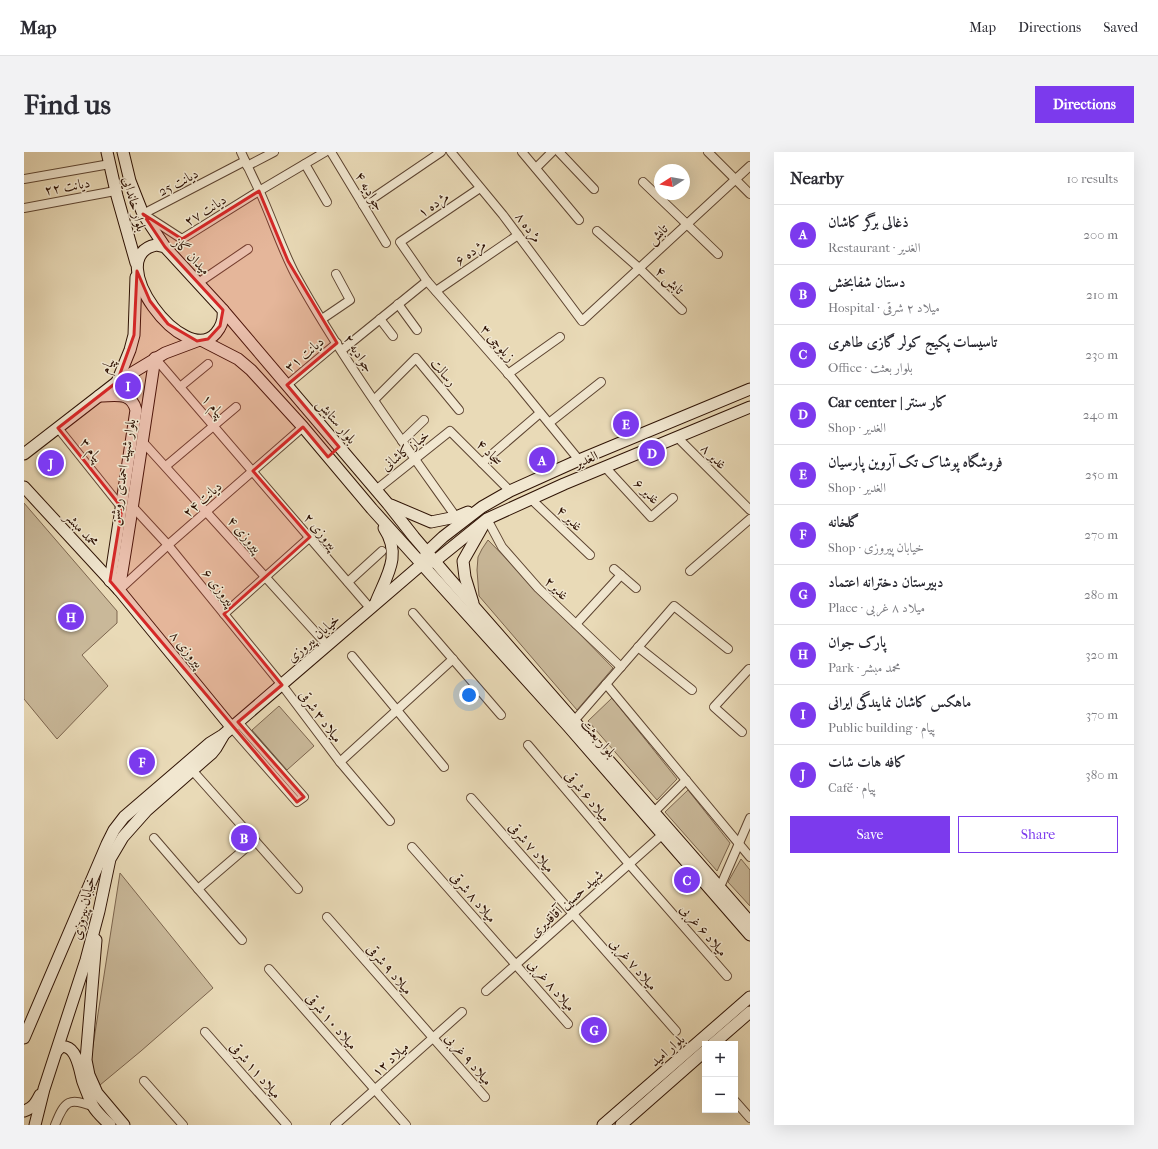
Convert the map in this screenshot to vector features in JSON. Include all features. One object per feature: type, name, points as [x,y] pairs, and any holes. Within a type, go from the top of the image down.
[{"type":"main road","name":"بلوار خاندایی","points":[[107,152],[136,267]]},
{"type":"main road","name":"بلوار خاندایی","points":[[122,152],[130,181],[143,214],[165,247]]},
{"type":"main road","name":"میدان گاز","points":[[136,267],[139,255],[146,248],[156,245],[165,247],[223,310]]},
{"type":"main road","points":[[136,267],[145,292],[162,318],[177,331],[238,359],[251,370],[422,564]]},
{"type":"main road","name":"پیام","points":[[24,454],[118,382],[134,335],[136,267]]},
{"type":"main road","points":[[118,382],[165,353],[214,335],[218,331],[223,321],[223,310]]},
{"type":"main road","name":"بلوار ستایش","points":[[223,310],[427,552]]},
{"type":"main road","name":"بلوار شهید احمدی روشن","points":[[131,479],[142,441],[155,358]]},
{"type":"main road","name":"الغدیر","points":[[427,552],[449,532],[482,507],[510,491],[558,469],[750,389]]},
{"type":"main road","name":"بلوار شهید احمدی روشن","points":[[99,396],[130,398],[136,410],[131,479],[119,590]]},
{"type":"main road","name":"الغدیر","points":[[435,562],[487,519],[564,484],[750,407]]},
{"type":"main road","points":[[328,457],[339,447]]},
{"type":"main road","points":[[558,469],[564,484]]},
{"type":"main road","name":"محمد مبشر","points":[[24,487],[119,590]]},
{"type":"main road","points":[[388,504],[431,522],[456,517],[482,507]]},
{"type":"main road","name":"بلوار شهید احمدی روشن","points":[[110,581],[127,508]]},
{"type":"main road","points":[[372,509],[388,535],[392,546],[393,556],[373,606]]},
{"type":"main road","points":[[475,607],[469,591],[463,561],[487,519]]},
{"type":"main road","points":[[422,564],[427,552]]},
{"type":"main road","name":"بلوار بعثت","points":[[427,552],[750,922]]},
{"type":"main road","points":[[422,564],[435,562]]},
{"type":"main road","name":"بلوار بعثت","points":[[422,564],[568,726],[750,935]]},
{"type":"main road","name":"خیابان پیروزی","points":[[24,1038],[107,844],[114,830],[124,817],[210,742],[223,735],[235,725],[422,564]]},
{"type":"main road","name":"پیروزی ۸","points":[[119,590],[235,725]]},
{"type":"main road","name":"خیابان پیروزی","points":[[35,1125],[44,1089],[58,1050],[86,960],[99,912],[110,859],[117,844],[148,810],[216,748],[223,735]]},
{"type":"main road","points":[[99,912],[86,1060],[89,1075],[97,1093],[124,1125]]},
{"type":"main road","name":"بلوار امید","points":[[610,1123],[750,997]]},
{"type":"main road","points":[[716,1041],[750,1012]]},
{"type":"main road","points":[[58,1050],[63,1046],[71,1050],[78,1063],[86,1092],[94,1108],[110,1125]]},
{"type":"main road","name":"بلوار امید","points":[[621,1125],[702,1054]]},
{"type":"main road","points":[[24,1111],[35,1104],[44,1089]]},
{"type":"street","name":"جوادیه ۲","points":[[241,152],[259,191],[285,255],[322,319],[374,400],[456,517]]},
{"type":"street","name":"دیانت 25","points":[[143,214],[246,163],[274,152]]},
{"type":"street","points":[[259,191],[325,152]]},
{"type":"street","name":"جوادیه ۴","points":[[331,152],[386,243]]},
{"type":"street","points":[[363,205],[441,152]]},
{"type":"street","name":"مژده ۸","points":[[451,152],[518,235],[582,321]]},
{"type":"street","points":[[522,152],[579,220]]},
{"type":"street","points":[[536,168],[552,152]]},
{"type":"street","points":[[560,152],[594,189]]},
{"type":"street","points":[[708,152],[750,194]]},
{"type":"street","points":[[24,179],[110,164]]},
{"type":"street","points":[[305,164],[327,202]]},
{"type":"street","name":"تابش","points":[[582,321],[750,166]]},
{"type":"street","points":[[643,182],[718,254]]},
{"type":"street","name":"مژده ۱","points":[[400,242],[480,188]]},
{"type":"street","name":"دیانت ۲۲","points":[[24,208],[116,191]]},
{"type":"street","name":"دیانت ۲۷","points":[[143,214],[182,239],[259,191]]},
{"type":"street","name":"تابش ۴","points":[[597,231],[639,268],[682,310]]},
{"type":"street","name":"مژده ۶","points":[[436,291],[518,235]]},
{"type":"street","name":"زیلوچی ۳","points":[[400,242],[427,281],[580,460]]},
{"type":"street","points":[[198,283],[248,249]]},
{"type":"street","points":[[322,319],[350,300],[336,274]]},
{"type":"street","points":[[342,350],[427,281]]},
{"type":"street","points":[[398,304],[417,330]]},
{"type":"street","points":[[380,319],[393,336]]},
{"type":"street","points":[[508,374],[560,337]]},
{"type":"street","name":"دیانت ۳۱","points":[[287,385],[337,343]]},
{"type":"street","name":"پیام ۱","points":[[155,358],[253,471]]},
{"type":"street","name":"رسالت","points":[[374,400],[416,358],[459,410]]},
{"type":"street","points":[[180,387],[208,364]]},
{"type":"street","points":[[549,423],[601,382]]},
{"type":"street","points":[[166,466],[236,407]]},
{"type":"street","points":[[482,463],[540,412]]},
{"type":"street","points":[[402,441],[424,420]]},
{"type":"street","name":"دیانت ۲۴","points":[[119,590],[302,427]]},
{"type":"street","name":"پیام ۳","points":[[58,428],[127,508]]},
{"type":"street","name":"سجاد ۴","points":[[450,431],[510,491]]},
{"type":"street","name":"خباز کاشانی","points":[[376,490],[450,431]]},
{"type":"street","name":"غدیر ۸","points":[[677,437],[750,510]]},
{"type":"street","name":"پیروزی ۴","points":[[142,441],[328,645]]},
{"type":"street","name":"غدیر ۶","points":[[605,467],[651,517],[673,498]]},
{"type":"street","name":"پیروزی ۲","points":[[253,471],[348,582],[373,606]]},
{"type":"street","name":"غدیر ۴","points":[[531,499],[590,555]]},
{"type":"street","name":"پیروزی ۶","points":[[127,508],[168,545],[282,685]]},
{"type":"street","name":"غدیر۲","points":[[487,519],[502,547],[538,588],[621,667]]},
{"type":"street","points":[[690,571],[750,519]]},
{"type":"street","points":[[224,614],[310,537]]},
{"type":"street","points":[[348,582],[382,550]]},
{"type":"street","points":[[614,569],[636,588]]},
{"type":"street","points":[[576,624],[621,575]]},
{"type":"street","points":[[574,721],[674,606],[728,649]]},
{"type":"street","points":[[413,613],[500,715]]},
{"type":"street","points":[[638,647],[692,690]]},
{"type":"street","points":[[352,656],[444,768]]},
{"type":"street","points":[[340,762],[453,660]]},
{"type":"street","points":[[742,732],[714,707],[749,669],[750,670]]},
{"type":"street","points":[[606,684],[750,857]]},
{"type":"street","name":"میلاد ۳ شرقی","points":[[282,685],[340,762],[390,821]]},
{"type":"street","points":[[235,725],[300,799]]},
{"type":"street","name":"میلاد ۶ شرقی","points":[[528,745],[629,864]]},
{"type":"street","points":[[192,770],[298,889]]},
{"type":"street","points":[[654,812],[686,780]]},
{"type":"street","name":"میلاد ۷ شرقی","points":[[471,798],[573,914]]},
{"type":"street","points":[[720,887],[750,819]]},
{"type":"street","name":"شهید حسین آقاقدیری","points":[[486,991],[663,834]]},
{"type":"street","points":[[154,838],[242,940]]},
{"type":"street","points":[[198,889],[255,840]]},
{"type":"street","name":"میلاد ۸ شرقی","points":[[412,847],[516,964]]},
{"type":"street","name":"میلاد ۶ غربی","points":[[629,864],[727,976]]},
{"type":"street","name":"میلاد ۷ غربی","points":[[573,914],[676,1031]]},
{"type":"street","name":"میلاد ۹ شرقی","points":[[327,917],[433,1038]]},
{"type":"street","name":"میلاد ۸ غربی","points":[[516,964],[568,1024]]},
{"type":"street","name":"میلاد ۱۰ شرقی","points":[[269,969],[406,1125]]},
{"type":"street","name":"میلاد ۱۲","points":[[335,1125],[462,1012]]},
{"type":"street","name":"میلاد ۱۱ شرقی","points":[[205,1032],[287,1125]]},
{"type":"street","name":"میلاد ۹ غربی","points":[[433,1038],[485,1097]]},
{"type":"street","points":[[144,1080],[183,1125]]},
{"type":"street","points":[[55,1125],[62,1110],[69,1103],[80,1101],[94,1108]]},
{"type":"street","points":[[738,1104],[750,1118]]},
{"type":"highlighted area","points":[[259,191],[288,261],[337,343],[287,385],[339,447],[328,457],[303,427],[253,471],[310,537],[224,614],[282,685],[238,722],[304,797],[297,802],[110,581],[122,508],[58,428],[117,382],[134,335],[137,271],[150,301],[168,324],[197,341],[208,339],[220,326],[223,310],[165,247],[143,214],[182,239]]},
{"type":"shaded area","points":[[24,503],[117,611],[117,623],[82,655],[108,686],[57,739],[24,699]]},
{"type":"shaded area","points":[[488,540],[613,668],[577,710],[479,596],[477,570],[478,557]]},
{"type":"shaded area","points":[[612,698],[677,779],[657,800],[588,721]]},
{"type":"shaded area","points":[[279,706],[314,746],[287,770],[252,730]]},
{"type":"shaded area","points":[[688,790],[730,843],[717,871],[665,812]]},
{"type":"shaded area","points":[[741,859],[750,870],[750,906],[728,882]]},
{"type":"shaded area","points":[[120,873],[213,988],[100,1085],[90,1065]]},
{"type":"place","name":"ماهکس کاشان نمایندگی ایرانی","points":[[128,386]]},
{"type":"place","name":"فروشگاه پوشاک تک آروین پارسیان","points":[[626,424]]},
{"type":"place","name":"Car center | کار سنتر","points":[[652,453]]},
{"type":"place","name":"ذغالی برگر کاشان","points":[[542,460]]},
{"type":"place","name":"کافه هات شات","points":[[51,463]]},
{"type":"place","name":"پارک جوان","points":[[71,617]]},
{"type":"place","name":"گلخانه","points":[[142,762]]},
{"type":"place","name":"دستان شفابخش","points":[[244,838]]},
{"type":"place","name":"تاسیسات پکیج کولر گازی طاهری","points":[[687,880]]},
{"type":"place","name":"دبیرستان دخترانه اعتماد","points":[[594,1030]]}]
